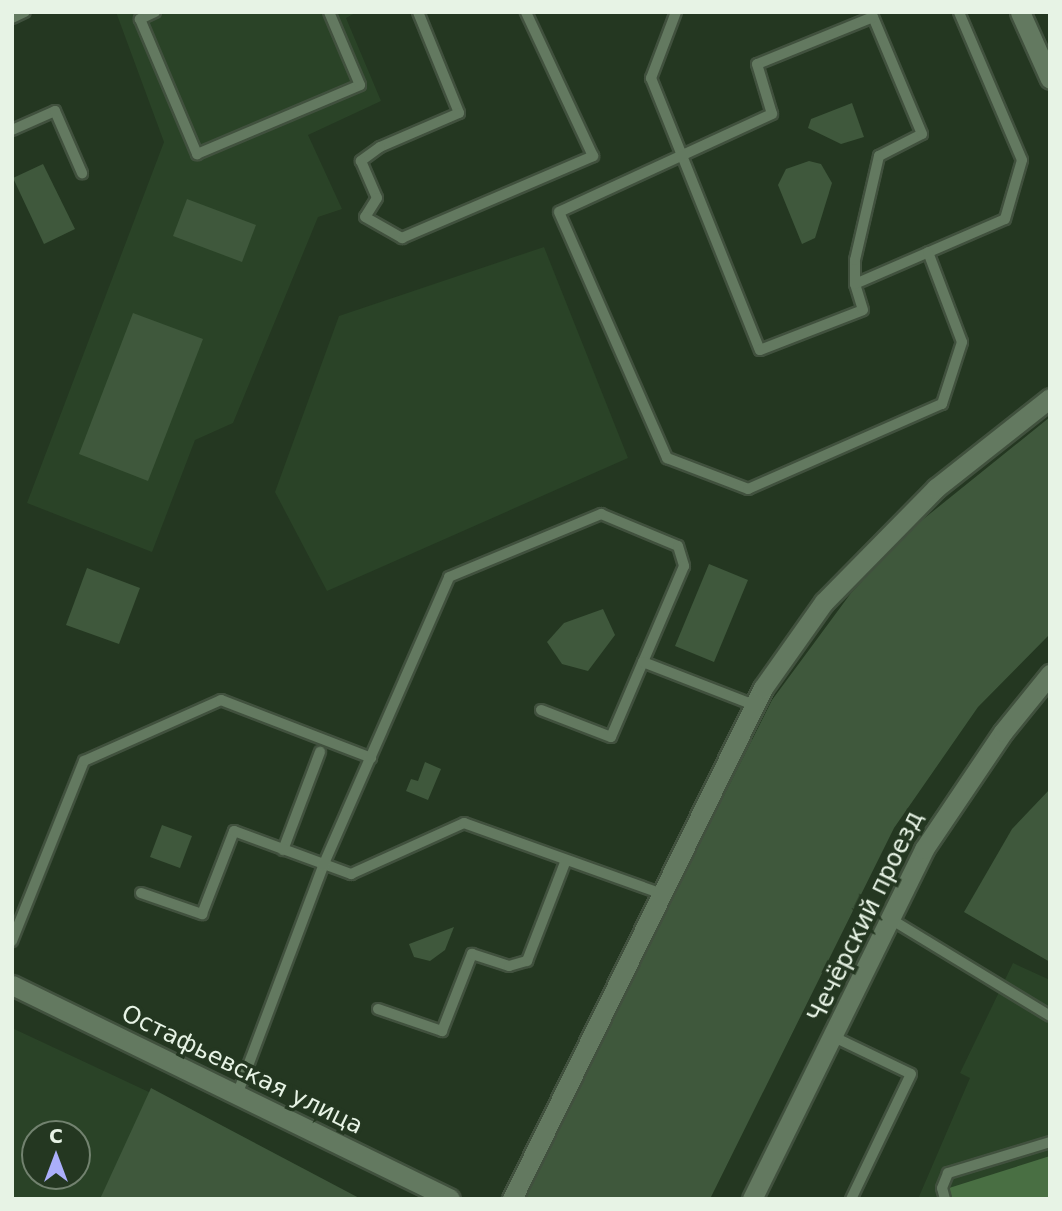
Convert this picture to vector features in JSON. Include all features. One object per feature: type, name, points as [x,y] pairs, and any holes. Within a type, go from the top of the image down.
[{"type":"street","points":[[1020,12],[1050,79]]},
{"type":"street","points":[[512,1199],[754,705],[824,602],[936,488],[1050,398]]},
{"type":"street","name":"Чечёрский проезд","points":[[752,1199],[834,1037],[889,918],[948,810],[1050,674]]},
{"type":"street","name":"Остафьевская улица","points":[[12,985],[450,1199]]},
{"type":"lane","points":[[12,18],[25,12]]},
{"type":"lane","points":[[155,12],[140,19],[197,154],[360,85],[329,12]]},
{"type":"lane","points":[[418,12],[459,113],[380,147],[361,161],[377,198],[365,217],[402,238],[593,156],[526,12]]},
{"type":"lane","points":[[676,12],[650,78],[684,153],[761,350],[863,310],[855,284],[855,260],[879,156],[922,134],[873,17],[757,64],[772,114],[684,153],[559,212],[667,458],[748,488],[942,404],[962,342],[928,252]]},
{"type":"lane","points":[[855,284],[1005,219],[1022,160],[959,12]]},
{"type":"lane","points":[[12,130],[55,111],[82,173]]},
{"type":"lane","points":[[237,1095],[323,866],[449,577],[601,514],[678,546],[684,566],[611,737],[541,710]]},
{"type":"lane","points":[[643,662],[754,705]]},
{"type":"lane","points":[[12,941],[84,761],[221,700],[371,758]]},
{"type":"lane","points":[[283,850],[320,752]]},
{"type":"lane","points":[[141,893],[202,914],[234,831],[323,866],[351,874],[464,823],[662,894]]},
{"type":"lane","points":[[378,1009],[442,1031],[472,954],[509,966],[527,961],[566,860]]},
{"type":"lane","points":[[889,918],[1050,1016]]},
{"type":"lane","points":[[834,1037],[911,1074],[850,1199]]},
{"type":"lane","points":[[945,1199],[942,1188],[948,1173],[1050,1142]]},
{"type":"shaded area","points":[[116,12],[357,12],[346,18],[381,101],[308,135],[342,209],[318,217],[233,423],[195,440],[152,552],[27,503],[164,142]]},
{"type":"shaded area","points":[[852,103],[864,137],[841,144],[808,128],[811,119]]},
{"type":"shaded area","points":[[809,161],[821,164],[832,183],[815,238],[802,244],[778,185],[786,169]]},
{"type":"shaded area","points":[[43,164],[75,229],[44,244],[13,178]]},
{"type":"shaded area","points":[[187,199],[256,225],[242,262],[173,236]]},
{"type":"shaded area","points":[[544,247],[628,458],[327,591],[275,492],[339,316]]},
{"type":"shaded area","points":[[133,313],[203,339],[148,481],[79,454]]},
{"type":"shaded area","points":[[1050,417],[1050,634],[978,707],[894,828],[710,1199],[527,1199],[528,1186],[772,700],[851,593],[911,529]]},
{"type":"shaded area","points":[[709,564],[748,580],[714,662],[675,646]]},
{"type":"shaded area","points":[[87,568],[140,588],[119,644],[66,625]]},
{"type":"shaded area","points":[[603,609],[615,635],[588,671],[562,664],[547,642],[564,623]]},
{"type":"shaded area","points":[[425,762],[441,769],[428,800],[406,791],[411,779],[418,781]]},
{"type":"shaded area","points":[[1050,789],[1050,962],[964,912],[1012,829]]},
{"type":"shaded area","points":[[162,825],[192,836],[180,868],[150,857]]},
{"type":"shaded area","points":[[454,927],[445,950],[430,961],[414,957],[409,944]]},
{"type":"shaded area","points":[[1013,963],[1050,980],[1050,1199],[918,1199],[970,1078],[960,1073]]},
{"type":"shaded area","points":[[12,1028],[151,1093],[102,1199],[12,1199]]},
{"type":"shaded area","points":[[151,1088],[361,1199],[100,1199]]},
{"type":"shaded area","points":[[1050,1156],[1050,1199],[952,1199],[949,1188]]}]
